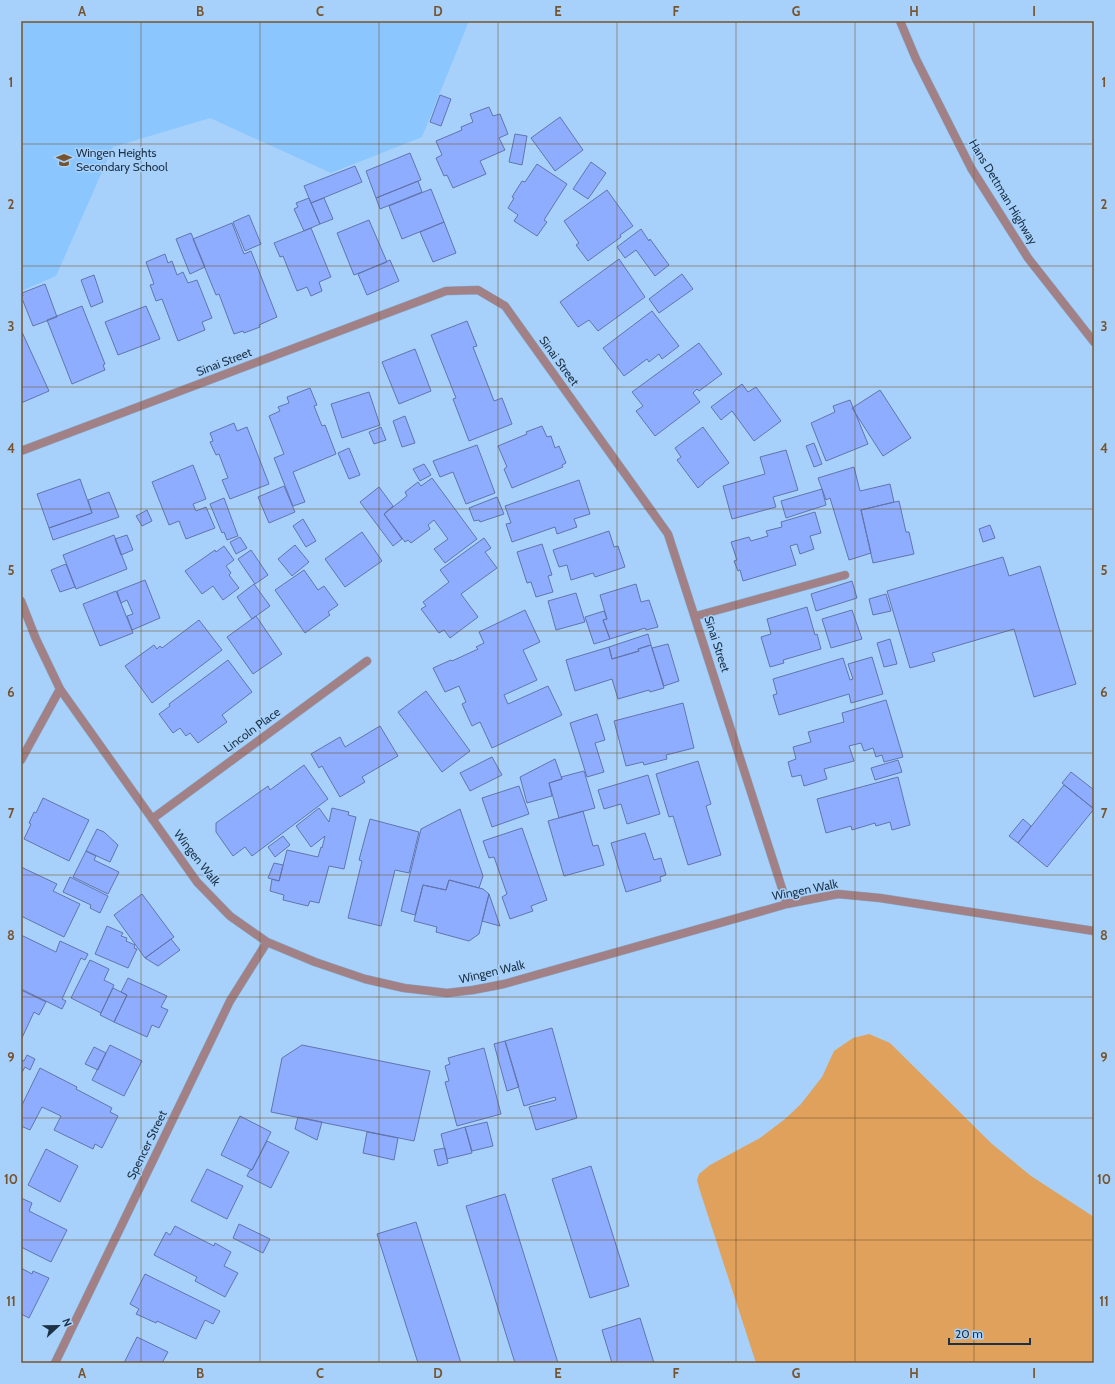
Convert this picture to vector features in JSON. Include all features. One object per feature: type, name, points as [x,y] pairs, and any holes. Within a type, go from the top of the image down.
[{"type":"street","name":"Hans Dettman Highway","points":[[900,21],[916,59],[971,168],[1028,258],[1094,342]]},
{"type":"street","name":"Sinai Street","points":[[21,451],[446,291],[478,290],[505,306],[664,528],[671,541],[788,904]]},
{"type":"street","points":[[696,616],[845,575]]},
{"type":"street","name":"Wingen Walk","points":[[21,601],[36,639],[60,689],[197,882],[230,916],[267,942],[315,962],[365,979],[404,988],[447,993],[473,990],[504,984],[788,904],[838,894],[880,898],[1094,931]]},
{"type":"street","name":"Lincoln Place","points":[[152,819],[367,661]]},
{"type":"street","points":[[21,760],[60,689]]},
{"type":"street","name":"Spencer Street","points":[[55,1363],[230,1001],[267,942]]},
{"type":"shaded area","name":"Wingen Heights Secondary School","points":[[21,21],[469,21],[422,137],[331,173],[210,118],[113,147],[56,276],[21,291]]},
{"type":"shaded area","points":[[869,1034],[890,1043],[992,1144],[1031,1176],[1094,1217],[1094,1363],[756,1363],[700,1191],[697,1180],[699,1174],[710,1165],[760,1138],[785,1119],[801,1104],[822,1077],[834,1051],[853,1038]]},
{"type":"building","points":[[440,95],[451,99],[441,126],[430,122]]},
{"type":"building","points":[[489,107],[493,116],[500,114],[508,134],[499,138],[505,150],[480,161],[486,174],[453,188],[447,175],[444,176],[436,158],[442,155],[436,141],[462,130],[461,127],[473,122],[470,114]]},
{"type":"building","points":[[560,117],[583,150],[555,171],[531,138]]},
{"type":"building","points":[[515,134],[527,136],[522,165],[509,162]]},
{"type":"building","points":[[410,153],[421,180],[376,198],[366,171]]},
{"type":"building","points":[[591,162],[606,173],[588,199],[573,189]]},
{"type":"building","points":[[537,164],[567,184],[544,220],[547,222],[537,236],[514,221],[518,215],[508,208],[514,198],[512,197],[522,181],[525,182]]},
{"type":"building","points":[[355,166],[362,182],[311,203],[304,186]]},
{"type":"building","points":[[418,181],[422,192],[380,209],[376,198]]},
{"type":"building","points":[[431,189],[444,222],[402,239],[389,206]]},
{"type":"building","points":[[607,190],[633,226],[620,235],[621,237],[588,261],[576,245],[579,243],[564,221]]},
{"type":"building","points":[[309,198],[320,224],[304,231],[294,209],[298,207],[296,203]]},
{"type":"building","points":[[324,198],[333,219],[320,224],[311,203]]},
{"type":"building","points":[[249,215],[261,244],[245,251],[233,222]]},
{"type":"building","points":[[369,220],[387,262],[354,275],[337,233]]},
{"type":"building","points":[[444,222],[456,253],[433,262],[420,232]]},
{"type":"building","points":[[232,223],[244,254],[251,251],[277,317],[259,325],[260,327],[244,333],[243,331],[234,334],[219,294],[216,295],[193,239]]},
{"type":"building","points":[[311,228],[331,277],[319,282],[322,291],[311,296],[307,287],[297,291],[283,256],[280,257],[274,243]]},
{"type":"building","points":[[641,229],[669,265],[655,276],[636,250],[625,258],[617,247]]},
{"type":"building","points":[[191,233],[205,267],[190,274],[176,239]]},
{"type":"building","points":[[165,254],[168,263],[172,261],[177,275],[183,272],[188,283],[197,280],[212,318],[202,322],[205,330],[178,341],[162,299],[156,301],[150,285],[154,284],[146,262]]},
{"type":"building","points":[[619,259],[645,297],[598,331],[589,320],[578,327],[560,302]]},
{"type":"building","points":[[390,260],[399,281],[367,295],[358,274]]},
{"type":"building","points":[[682,274],[693,289],[659,313],[649,299]]},
{"type":"building","points":[[94,275],[103,302],[91,307],[81,280]]},
{"type":"building","points":[[45,284],[57,317],[33,326],[21,296],[23,296],[22,293]]},
{"type":"building","points":[[82,306],[105,364],[103,365],[105,370],[72,384],[47,320]]},
{"type":"building","points":[[146,306],[160,339],[118,355],[105,322]]},
{"type":"building","points":[[652,311],[679,346],[662,359],[659,354],[649,362],[647,359],[624,376],[603,348]]},
{"type":"building","points":[[467,321],[477,346],[473,347],[494,401],[502,398],[512,424],[469,441],[453,399],[456,398],[431,335]]},
{"type":"building","points":[[21,330],[49,391],[21,403]]},
{"type":"building","points":[[699,343],[722,374],[699,391],[697,389],[693,393],[700,402],[655,436],[636,411],[643,406],[632,392]]},
{"type":"building","points":[[415,349],[431,391],[399,404],[382,362]]},
{"type":"building","points":[[742,384],[748,392],[756,387],[781,421],[754,441],[732,411],[721,420],[711,407]]},
{"type":"building","points":[[310,388],[317,405],[314,406],[322,426],[325,425],[336,454],[293,472],[305,502],[293,506],[274,458],[284,454],[269,416],[280,411],[278,407],[289,403],[287,397]]},
{"type":"building","points":[[880,390],[911,438],[883,456],[852,408]]},
{"type":"building","points":[[369,392],[380,425],[342,438],[331,404]]},
{"type":"building","points":[[850,400],[868,444],[826,461],[811,423],[835,412],[833,406]]},
{"type":"building","points":[[405,416],[415,443],[402,447],[393,421]]},
{"type":"building","points":[[234,423],[237,431],[247,427],[269,484],[230,499],[222,480],[228,478],[219,454],[216,455],[210,442],[213,441],[210,433]]},
{"type":"building","points":[[542,426],[547,437],[551,436],[555,448],[559,446],[566,463],[562,465],[563,467],[512,488],[504,469],[507,467],[498,446]]},
{"type":"building","points":[[381,427],[386,440],[374,444],[369,432]]},
{"type":"building","points":[[703,427],[729,463],[698,488],[677,460],[681,457],[675,448]]},
{"type":"building","points":[[814,443],[822,464],[814,467],[806,446]]},
{"type":"building","points":[[477,445],[495,493],[466,504],[453,472],[440,477],[433,461]]},
{"type":"building","points":[[349,448],[360,475],[349,479],[338,453]]},
{"type":"building","points":[[786,450],[798,490],[773,497],[776,507],[732,519],[723,486],[765,474],[760,457]]},
{"type":"building","points":[[424,464],[431,475],[420,481],[413,469]]},
{"type":"building","points":[[193,465],[206,499],[193,504],[196,511],[206,507],[215,528],[186,539],[179,521],[169,525],[152,482]]},
{"type":"building","points":[[854,467],[860,491],[890,484],[894,502],[861,510],[871,553],[849,560],[830,498],[826,500],[818,478]]},
{"type":"building","points":[[432,478],[477,539],[445,563],[434,549],[448,539],[434,520],[428,525],[430,529],[411,543],[408,540],[405,542],[384,514],[407,496],[405,492],[418,482],[421,486]]},
{"type":"building","points":[[80,479],[92,513],[49,528],[37,494]]},
{"type":"building","points":[[579,480],[590,514],[574,519],[577,527],[557,534],[555,527],[512,542],[506,524],[511,523],[505,506]]},
{"type":"building","points":[[284,486],[295,512],[269,523],[258,497]]},
{"type":"building","points":[[379,487],[393,506],[384,514],[402,539],[393,546],[360,502]]},
{"type":"building","points":[[822,489],[826,505],[786,518],[781,501]]},
{"type":"building","points":[[109,492],[119,517],[53,540],[49,528],[92,513],[88,500]]},
{"type":"building","points":[[497,497],[504,514],[480,522],[479,520],[474,521],[469,508]]},
{"type":"building","points":[[224,498],[238,536],[227,540],[224,532],[222,533],[210,504]]},
{"type":"building","points":[[899,501],[906,532],[909,532],[914,554],[873,563],[861,510]]},
{"type":"building","points":[[147,510],[152,521],[142,526],[136,516]]},
{"type":"building","points":[[815,512],[821,533],[810,536],[814,549],[800,554],[797,544],[790,546],[796,565],[743,581],[740,570],[738,571],[734,561],[737,560],[731,542],[749,537],[751,541],[768,536],[766,531],[782,527],[781,522]]},
{"type":"building","points":[[303,519],[316,541],[306,547],[293,526]]},
{"type":"building","points":[[990,525],[995,538],[983,542],[979,529]]},
{"type":"building","points":[[609,531],[614,547],[618,546],[625,567],[595,577],[593,573],[571,580],[567,565],[559,567],[553,550]]},
{"type":"building","points":[[362,532],[382,561],[345,587],[325,559]]},
{"type":"building","points":[[114,535],[127,569],[76,589],[63,555]]},
{"type":"building","points":[[127,535],[133,550],[121,555],[115,539]]},
{"type":"building","points":[[240,537],[247,548],[236,554],[230,542]]},
{"type":"building","points":[[484,538],[491,548],[485,552],[497,568],[461,594],[478,617],[450,638],[444,630],[439,633],[421,609],[426,606],[423,602],[449,582],[440,570]]},
{"type":"building","points":[[542,544],[552,575],[548,576],[553,592],[536,597],[531,582],[527,583],[517,552]]},
{"type":"building","points":[[295,545],[309,562],[292,576],[278,559]]},
{"type":"building","points":[[224,546],[234,560],[226,566],[231,573],[229,575],[239,588],[223,600],[213,586],[202,594],[185,571],[215,550],[216,552]]},
{"type":"building","points":[[251,550],[268,575],[255,584],[238,559]]},
{"type":"building","points":[[1003,557],[1009,576],[1040,566],[1076,684],[1034,697],[1014,629],[932,653],[935,661],[910,668],[887,591]]},
{"type":"building","points":[[66,564],[75,587],[60,592],[51,570]]},
{"type":"building","points":[[304,570],[318,590],[324,586],[338,605],[328,612],[330,615],[305,633],[275,590]]},
{"type":"building","points":[[145,580],[160,618],[132,630],[127,616],[133,614],[127,600],[121,603],[117,591]]},
{"type":"building","points":[[852,581],[857,598],[816,611],[811,594]]},
{"type":"building","points":[[254,584],[270,606],[252,619],[237,597]]},
{"type":"building","points":[[636,584],[641,602],[649,600],[658,627],[646,630],[645,628],[610,639],[603,620],[607,619],[600,595]]},
{"type":"building","points":[[116,591],[133,633],[100,646],[83,604]]},
{"type":"building","points":[[576,593],[585,622],[556,630],[548,601]]},
{"type":"building","points":[[886,594],[891,611],[873,615],[869,599]]},
{"type":"building","points":[[807,607],[815,635],[817,634],[821,649],[783,660],[784,663],[770,667],[761,637],[771,634],[767,619]]},
{"type":"building","points":[[525,610],[540,642],[523,650],[537,680],[504,695],[508,704],[548,686],[562,715],[492,748],[480,722],[472,726],[462,704],[466,702],[459,686],[445,692],[433,668],[478,649],[476,647],[484,643],[479,632]]},
{"type":"building","points":[[852,610],[862,639],[831,648],[822,619]]},
{"type":"building","points":[[604,611],[607,619],[603,620],[610,639],[594,644],[585,617]]},
{"type":"building","points":[[256,616],[282,654],[253,674],[227,637]]},
{"type":"building","points":[[199,620],[222,650],[152,703],[125,666],[154,645],[157,649],[160,646],[162,648]]},
{"type":"building","points":[[648,634],[651,645],[638,649],[639,651],[612,659],[609,647]]},
{"type":"building","points":[[890,639],[897,664],[884,667],[877,643]]},
{"type":"building","points":[[668,644],[679,681],[664,686],[652,648]]},
{"type":"building","points":[[651,645],[664,688],[650,692],[649,690],[618,699],[612,679],[575,691],[566,660],[609,647],[612,659],[639,651],[638,649]]},
{"type":"building","points":[[872,657],[883,694],[851,703],[849,694],[779,715],[773,695],[777,694],[773,679],[843,658],[850,680],[853,679],[848,664]]},
{"type":"building","points":[[228,660],[252,692],[222,715],[227,722],[198,743],[190,733],[186,736],[180,728],[173,733],[159,714],[170,706],[169,704]]},
{"type":"building","points":[[426,691],[470,751],[442,772],[398,712]]},
{"type":"building","points":[[886,700],[903,757],[884,762],[882,755],[876,757],[873,748],[864,751],[861,743],[849,746],[854,761],[824,769],[827,779],[804,786],[801,775],[792,777],[788,762],[796,759],[793,747],[811,742],[808,732],[844,722],[842,713]]},
{"type":"building","points":[[683,703],[694,748],[666,755],[667,759],[644,765],[643,762],[626,766],[614,721]]},
{"type":"building","points":[[597,714],[605,740],[595,743],[604,772],[587,777],[570,723]]},
{"type":"building","points":[[380,726],[398,756],[362,777],[365,782],[340,797],[322,766],[319,768],[311,754],[340,737],[345,747]]},
{"type":"building","points":[[492,757],[502,775],[470,791],[460,773]]},
{"type":"building","points":[[555,759],[562,779],[549,783],[552,796],[527,803],[520,777]]},
{"type":"building","points":[[898,760],[902,772],[875,780],[871,768]]},
{"type":"building","points":[[698,761],[711,804],[706,806],[721,855],[688,865],[673,816],[669,817],[656,774]]},
{"type":"building","points":[[304,765],[328,799],[252,856],[245,847],[233,856],[216,832],[216,823],[268,786],[270,790]]},
{"type":"building","points":[[584,771],[595,808],[559,818],[549,783],[562,779],[561,777]]},
{"type":"building","points":[[1071,772],[1094,790],[1094,809],[1062,783]]},
{"type":"building","points":[[648,775],[660,814],[627,824],[621,804],[604,809],[598,790]]},
{"type":"building","points":[[898,777],[910,825],[892,830],[890,822],[876,826],[875,823],[852,830],[851,826],[826,833],[817,799]]},
{"type":"building","points":[[1064,785],[1094,809],[1047,867],[1018,843]]},
{"type":"building","points":[[519,786],[529,814],[492,827],[482,798]]},
{"type":"building","points":[[43,798],[89,820],[69,861],[24,839],[31,824],[29,823],[34,812],[36,813]]},
{"type":"building","points":[[319,808],[329,822],[332,808],[349,812],[348,815],[356,817],[344,869],[329,866],[319,903],[310,901],[308,906],[283,900],[284,895],[270,891],[272,879],[279,881],[287,850],[318,857],[325,836],[311,847],[296,826]]},
{"type":"building","points":[[460,809],[483,876],[479,888],[449,880],[446,890],[423,885],[415,915],[401,911],[421,829]]},
{"type":"building","points":[[583,811],[593,846],[598,845],[604,865],[564,876],[548,821]]},
{"type":"building","points":[[370,819],[419,832],[409,873],[395,870],[381,926],[348,918],[362,861],[359,860]]},
{"type":"building","points":[[1023,819],[1031,826],[1018,843],[1009,836]]},
{"type":"building","points":[[522,828],[547,900],[531,906],[533,911],[510,919],[502,897],[507,894],[494,857],[489,858],[483,841]]},
{"type":"building","points":[[97,829],[104,832],[118,845],[110,862],[86,851]]},
{"type":"building","points":[[645,833],[654,860],[661,858],[666,875],[660,877],[661,881],[626,892],[611,843]]},
{"type":"building","points":[[283,836],[290,845],[275,857],[268,847]]},
{"type":"building","points":[[86,851],[96,856],[94,860],[119,872],[108,894],[73,877]]},
{"type":"building","points":[[274,863],[283,865],[279,881],[268,878]]},
{"type":"building","points":[[21,867],[57,884],[53,891],[80,904],[64,937],[21,916]]},
{"type":"building","points":[[70,877],[108,896],[100,913],[90,908],[91,905],[63,892]]},
{"type":"building","points":[[449,880],[483,889],[489,894],[479,934],[469,941],[436,932],[437,927],[414,921],[423,885],[446,890]]},
{"type":"building","points":[[142,894],[174,937],[145,958],[114,915]]},
{"type":"building","points":[[489,894],[500,926],[482,921]]},
{"type":"building","points":[[107,926],[123,933],[121,936],[127,938],[126,941],[135,945],[134,948],[137,949],[128,968],[95,954]]},
{"type":"building","points":[[21,935],[56,952],[60,941],[88,954],[85,960],[81,958],[62,999],[66,1001],[62,1009],[21,989]]},
{"type":"building","points":[[171,939],[180,950],[158,966],[145,958]]},
{"type":"building","points":[[90,960],[109,969],[104,980],[114,985],[101,1013],[71,998]]},
{"type":"building","points":[[128,978],[167,996],[161,1007],[168,1010],[159,1028],[152,1025],[147,1037],[114,1022],[127,995],[121,992]]},
{"type":"building","points":[[113,988],[127,995],[114,1022],[100,1015]]},
{"type":"building","points":[[21,990],[46,1002],[39,1015],[34,1012],[21,1040]]},
{"type":"building","points":[[552,1028],[577,1118],[536,1130],[529,1107],[556,1100],[555,1097],[524,1106],[505,1041]]},
{"type":"building","points":[[505,1041],[519,1087],[507,1091],[494,1044]]},
{"type":"building","points":[[110,1045],[142,1061],[124,1096],[92,1080]]},
{"type":"building","points":[[302,1045],[430,1071],[414,1141],[271,1112],[282,1058]]},
{"type":"building","points":[[94,1047],[106,1053],[98,1070],[85,1064]]},
{"type":"building","points":[[484,1048],[501,1114],[457,1126],[445,1082],[449,1081],[445,1066],[450,1064],[448,1058]]},
{"type":"building","points":[[27,1055],[35,1059],[30,1070],[25,1067],[21,1074],[21,1060],[24,1061]]},
{"type":"building","points":[[40,1068],[77,1087],[76,1089],[112,1108],[110,1112],[118,1116],[102,1148],[95,1144],[93,1149],[54,1130],[61,1116],[42,1107],[30,1130],[21,1126],[21,1107]]},
{"type":"building","points":[[240,1116],[271,1132],[252,1170],[221,1155]]},
{"type":"building","points":[[298,1117],[322,1122],[317,1140],[295,1129]]},
{"type":"building","points":[[487,1122],[493,1146],[472,1151],[465,1127]]},
{"type":"building","points":[[465,1127],[472,1153],[447,1159],[441,1134]]},
{"type":"building","points":[[367,1132],[398,1138],[394,1160],[363,1153]]},
{"type":"building","points":[[267,1141],[289,1152],[271,1188],[247,1176],[250,1170],[252,1170]]},
{"type":"building","points":[[445,1148],[448,1163],[438,1166],[434,1150]]},
{"type":"building","points":[[46,1149],[78,1166],[60,1202],[28,1185]]},
{"type":"building","points":[[591,1166],[629,1286],[590,1298],[552,1179]]},
{"type":"building","points":[[207,1169],[243,1186],[227,1219],[191,1201]]},
{"type":"building","points":[[505,1194],[558,1363],[515,1363],[466,1206]]},
{"type":"building","points":[[21,1198],[32,1203],[29,1211],[67,1230],[51,1262],[21,1247]]},
{"type":"building","points":[[416,1222],[461,1363],[418,1363],[377,1234]]},
{"type":"building","points":[[239,1224],[270,1239],[263,1253],[233,1238]]},
{"type":"building","points":[[175,1226],[214,1246],[215,1243],[231,1252],[224,1266],[238,1273],[225,1297],[195,1281],[197,1277],[154,1255],[166,1232],[170,1235]]},
{"type":"building","points":[[21,1268],[32,1274],[33,1271],[49,1278],[29,1318],[21,1314]]},
{"type":"building","points":[[145,1274],[220,1311],[213,1324],[205,1320],[196,1339],[157,1321],[156,1323],[136,1314],[139,1309],[130,1304]]},
{"type":"building","points":[[640,1318],[654,1363],[612,1363],[602,1330]]},
{"type":"building","points":[[137,1337],[168,1352],[162,1363],[124,1363]]},
{"type":"place","name":"Wingen Heights Secondary School","points":[[64,160]]}]
